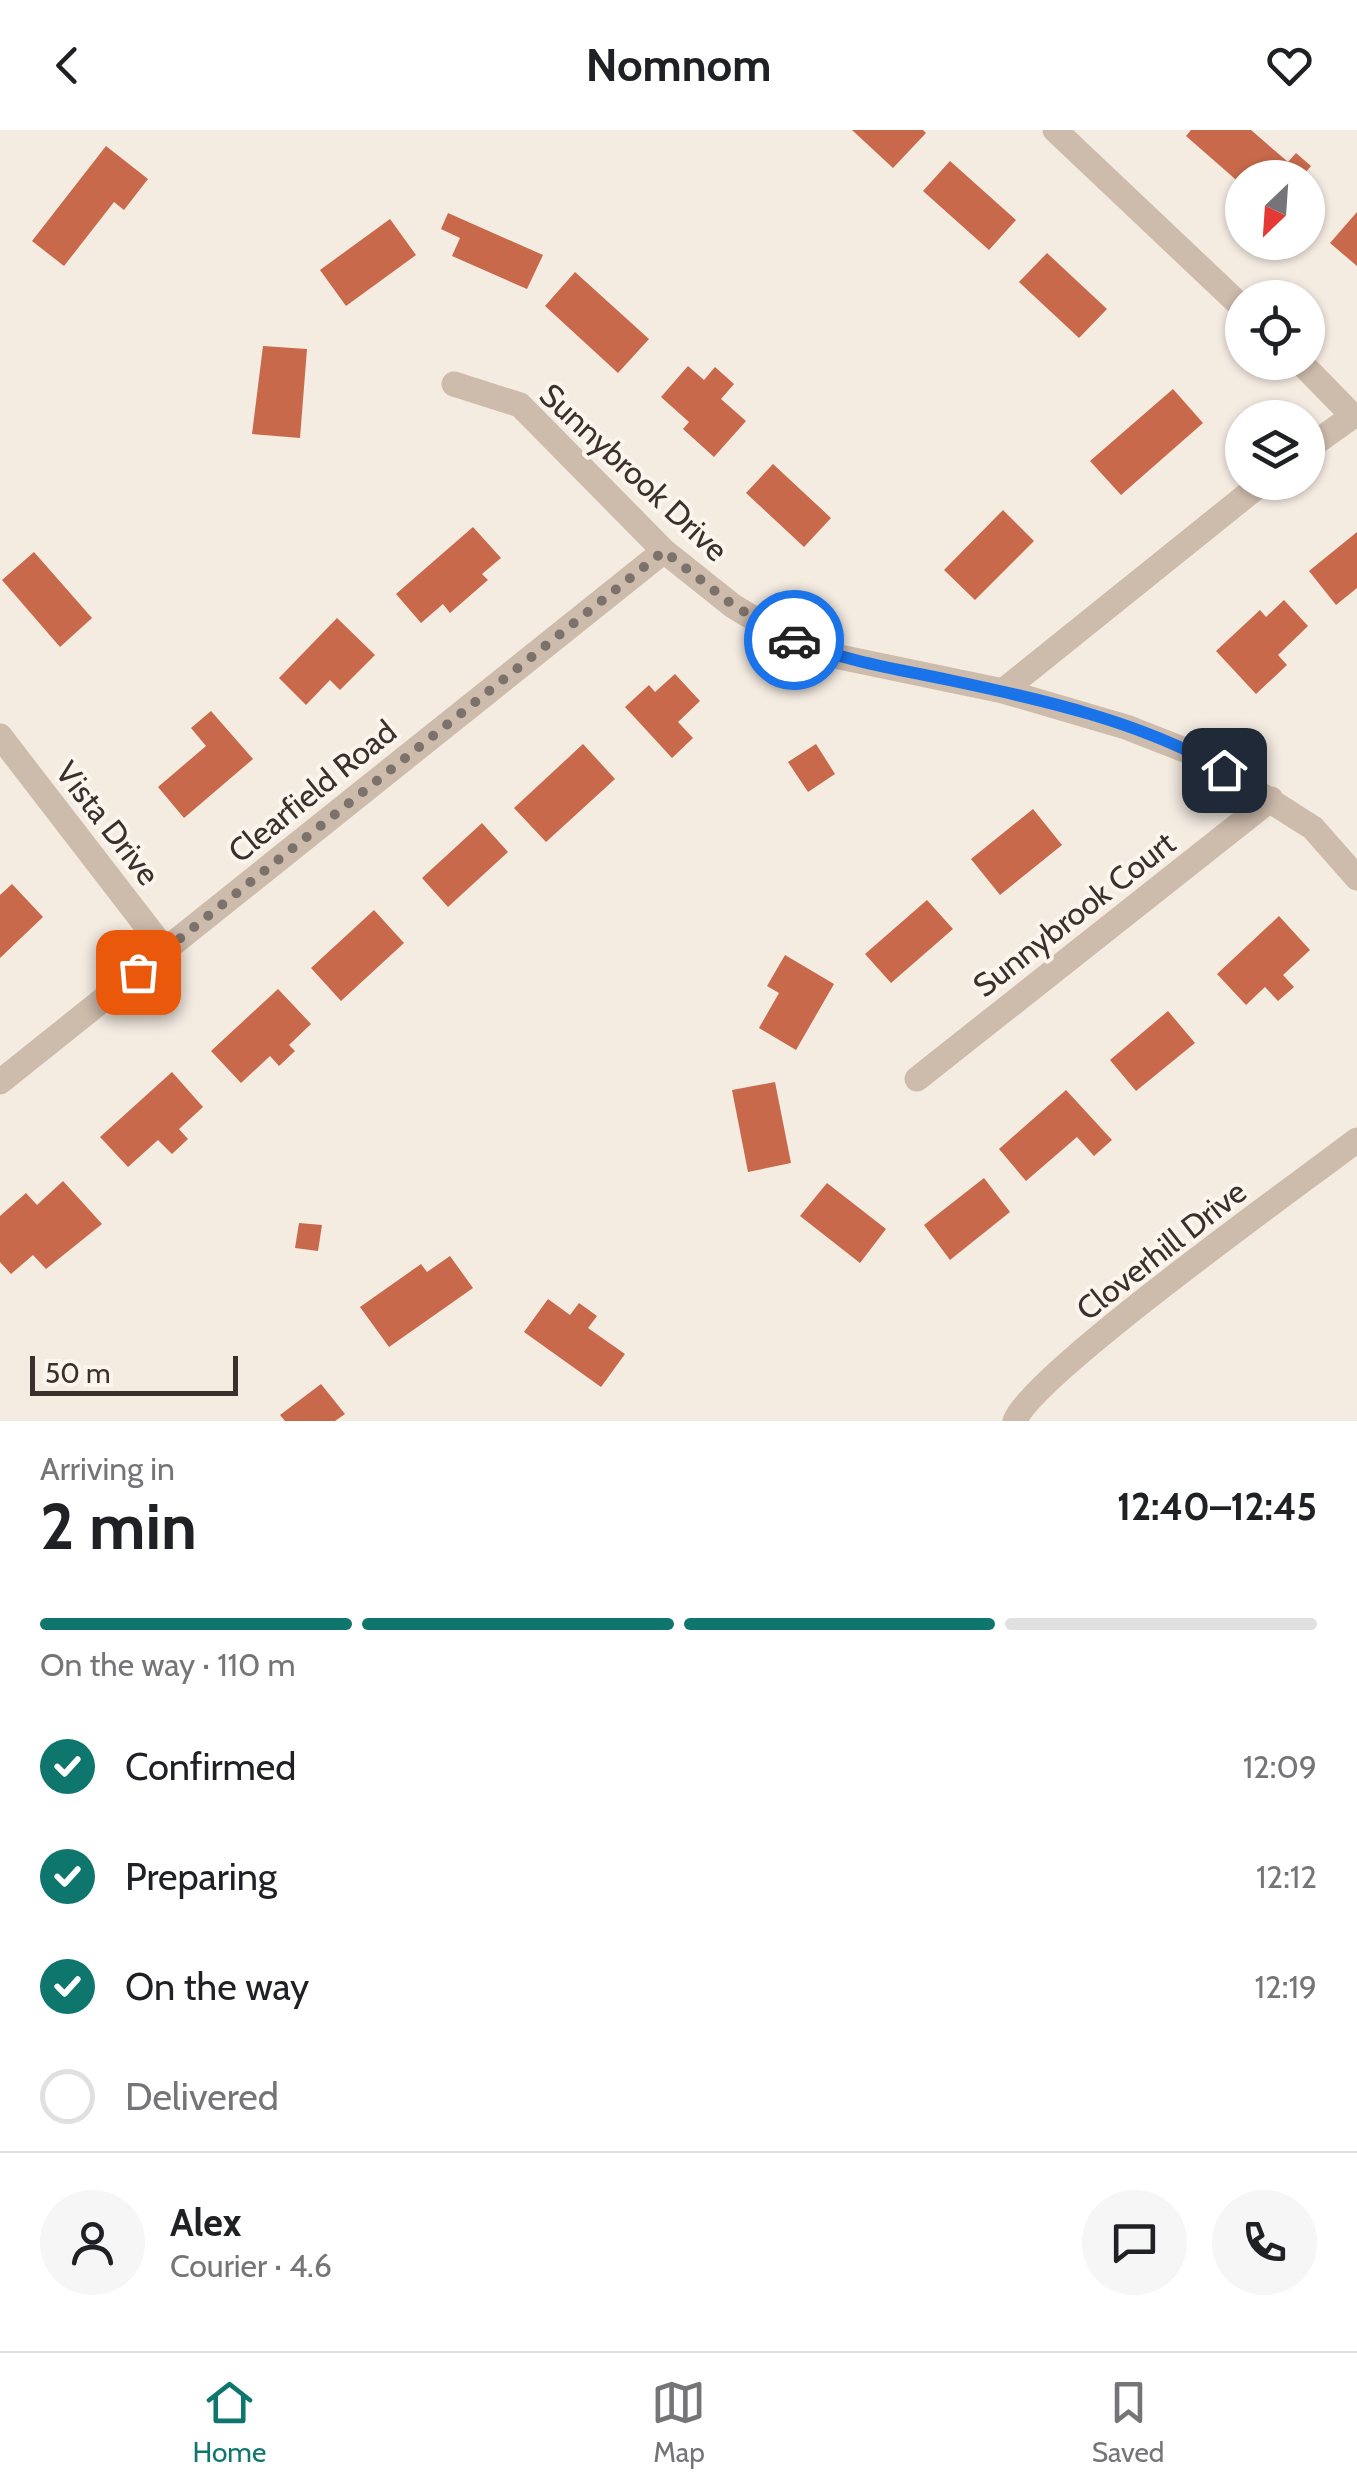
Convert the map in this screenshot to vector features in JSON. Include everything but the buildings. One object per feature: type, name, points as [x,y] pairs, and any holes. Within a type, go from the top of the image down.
[{"type":"street","points":[[1055,130],[1225,292]]},
{"type":"street","points":[[1318,380],[1353,416],[1325,436]]},
{"type":"street","name":"Sunnybrook Drive","points":[[454,384],[520,405],[664,551],[734,606],[778,634],[830,655],[1004,692],[1126,728],[1200,756],[1314,828],[1357,878]]},
{"type":"street","points":[[1004,692],[1241,500]]},
{"type":"street","name":"Clearfield Road","points":[[0,1082],[664,551]]},
{"type":"street","name":"Vista Drive","points":[[0,736],[165,950]]},
{"type":"street","name":"Sunnybrook Court","points":[[917,1079],[1271,800]]},
{"type":"street","name":"Cloverhill Drive","points":[[1015,1421],[1028,1398],[1101,1337],[1357,1140]]},
{"type":"way so far","points":[[138,972],[664,551],[734,606],[794,640]]},
{"type":"route","points":[[794,640],[830,655],[1004,692],[1126,728],[1200,756],[1224,770]]}]
